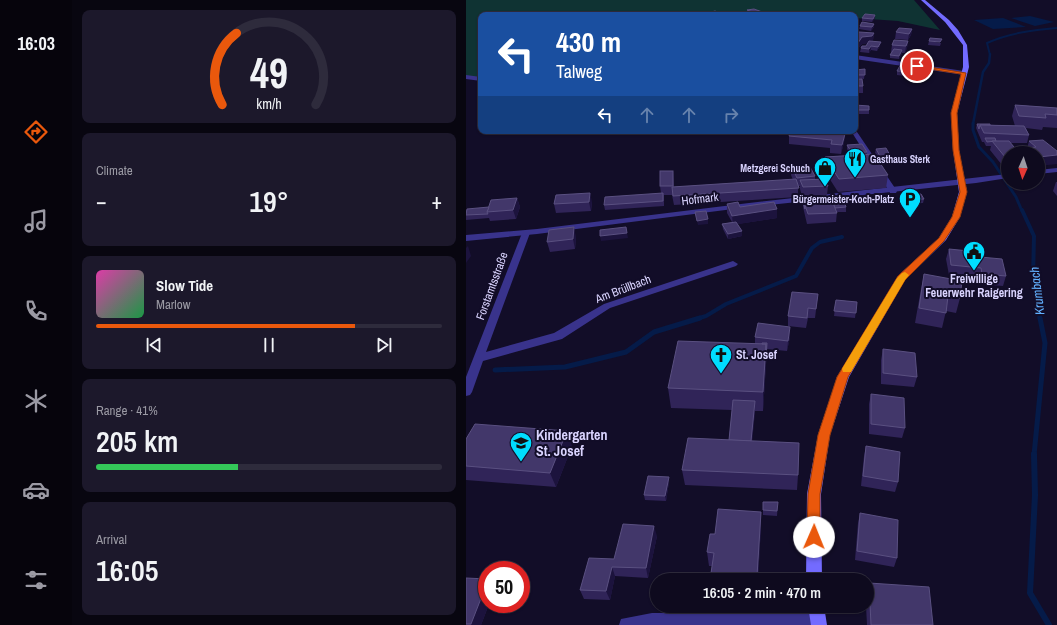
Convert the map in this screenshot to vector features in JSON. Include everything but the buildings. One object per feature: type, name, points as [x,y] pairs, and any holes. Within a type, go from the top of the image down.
[{"type":"main road","points":[[814,573],[814,494],[824,435],[843,377],[901,278],[942,240],[956,217],[963,192],[956,150],[954,113],[966,67],[965,46],[956,31],[941,15],[923,0]]},
{"type":"street","points":[[858,57],[964,73]]},
{"type":"street","points":[[466,77],[478,79]]},
{"type":"street","points":[[856,134],[892,191]]},
{"type":"street","points":[[1045,171],[1057,170]]},
{"type":"street","name":"Hofmark","points":[[466,238],[526,233],[1001,177]]},
{"type":"street","name":"Forstamtsstraße","points":[[466,392],[526,233]]},
{"type":"street","name":"Am Brüllbach","points":[[479,358],[558,336],[607,306],[733,264]]},
{"type":"street","points":[[627,625],[652,621],[818,617]]},
{"type":"green space","points":[[466,0],[914,0],[940,30],[898,21],[858,18],[858,12],[478,12],[478,79],[466,77]]},
{"type":"water","points":[[1030,16],[1054,22],[1035,26],[1011,18]]},
{"type":"water","points":[[1003,18],[1026,27],[993,29],[974,20]]},
{"type":"waterway","name":"Krumbach","points":[[990,55],[987,43],[1021,32],[1057,28]]},
{"type":"waterway","name":"Krumbach","points":[[973,124],[983,72],[989,63],[990,55]]},
{"type":"waterway","name":"Krumbach","points":[[973,124],[973,130],[979,147],[993,162],[1016,197],[1022,211]]},
{"type":"waterway","name":"Krumbach","points":[[1022,210],[1034,236],[1033,280],[1040,319]]},
{"type":"waterway","points":[[696,319],[706,316],[726,304],[796,276],[812,248],[820,242],[842,237]]},
{"type":"waterway","points":[[495,370],[565,367],[626,352],[654,332],[700,318]]},
{"type":"waterway","name":"Krumbach","points":[[1034,455],[1045,343],[1040,318]]},
{"type":"waterway","name":"Krumbach","points":[[1034,455],[1035,495],[1030,593],[1049,625]]},
{"type":"slow traffic","points":[[847,369],[901,278],[905,275]]},
{"type":"place","name":"Gasthaus Sterk","points":[[855,178]]},
{"type":"place","name":"Metzgerei Schuch","points":[[825,188]]},
{"type":"place","name":"Bürgermeister-Koch-Platz","points":[[910,218]]},
{"type":"place","name":"Freiwillige Feuerwehr Raigering","points":[[974,272]]},
{"type":"place","name":"St. Josef","points":[[721,374]]},
{"type":"place","name":"Kindergarten St. Josef","points":[[521,462]]},
{"type":"route","points":[[814,537],[814,494],[824,435],[843,377],[901,278],[929,250],[942,240],[956,217],[963,192],[956,150],[954,113],[964,73],[917,66]]}]
